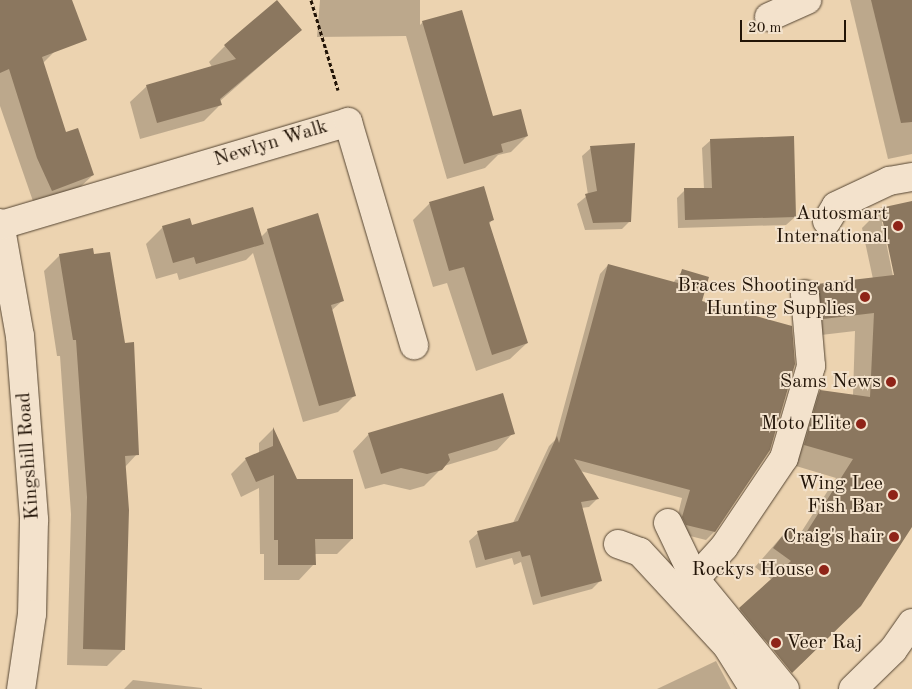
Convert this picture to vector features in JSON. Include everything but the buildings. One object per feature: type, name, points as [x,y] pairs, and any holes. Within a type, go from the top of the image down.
[{"type":"street","points":[[769,17],[807,0]]},
{"type":"street","name":"Newlyn Walk","points":[[0,224],[348,122],[414,345]]},
{"type":"street","points":[[827,221],[836,206],[889,181],[912,177]]},
{"type":"street","name":"Kingshill Road","points":[[0,224],[20,336],[34,520],[32,614],[21,689]]},
{"type":"street","points":[[695,579],[724,547],[784,458],[811,366],[805,294]]},
{"type":"street","points":[[668,523],[695,579],[785,689]]},
{"type":"street","points":[[618,544],[640,552],[727,646],[754,689]]},
{"type":"street","points":[[853,689],[892,650],[912,623]]},
{"type":"path","points":[[311,0],[348,122]]},
{"type":"place","name":"Autosmart International","points":[[898,226]]},
{"type":"place","name":"Braces Shooting and Hunting Supplies","points":[[865,297]]},
{"type":"place","name":"Sams News","points":[[891,382]]},
{"type":"place","name":"Moto Elite","points":[[861,424]]},
{"type":"place","name":"Wing Lee Fish Bar","points":[[893,495]]},
{"type":"place","name":"Craig's hair","points":[[894,537]]},
{"type":"place","name":"Rockys House","points":[[824,570]]},
{"type":"place","name":"Veer Raj","points":[[776,643]]}]
